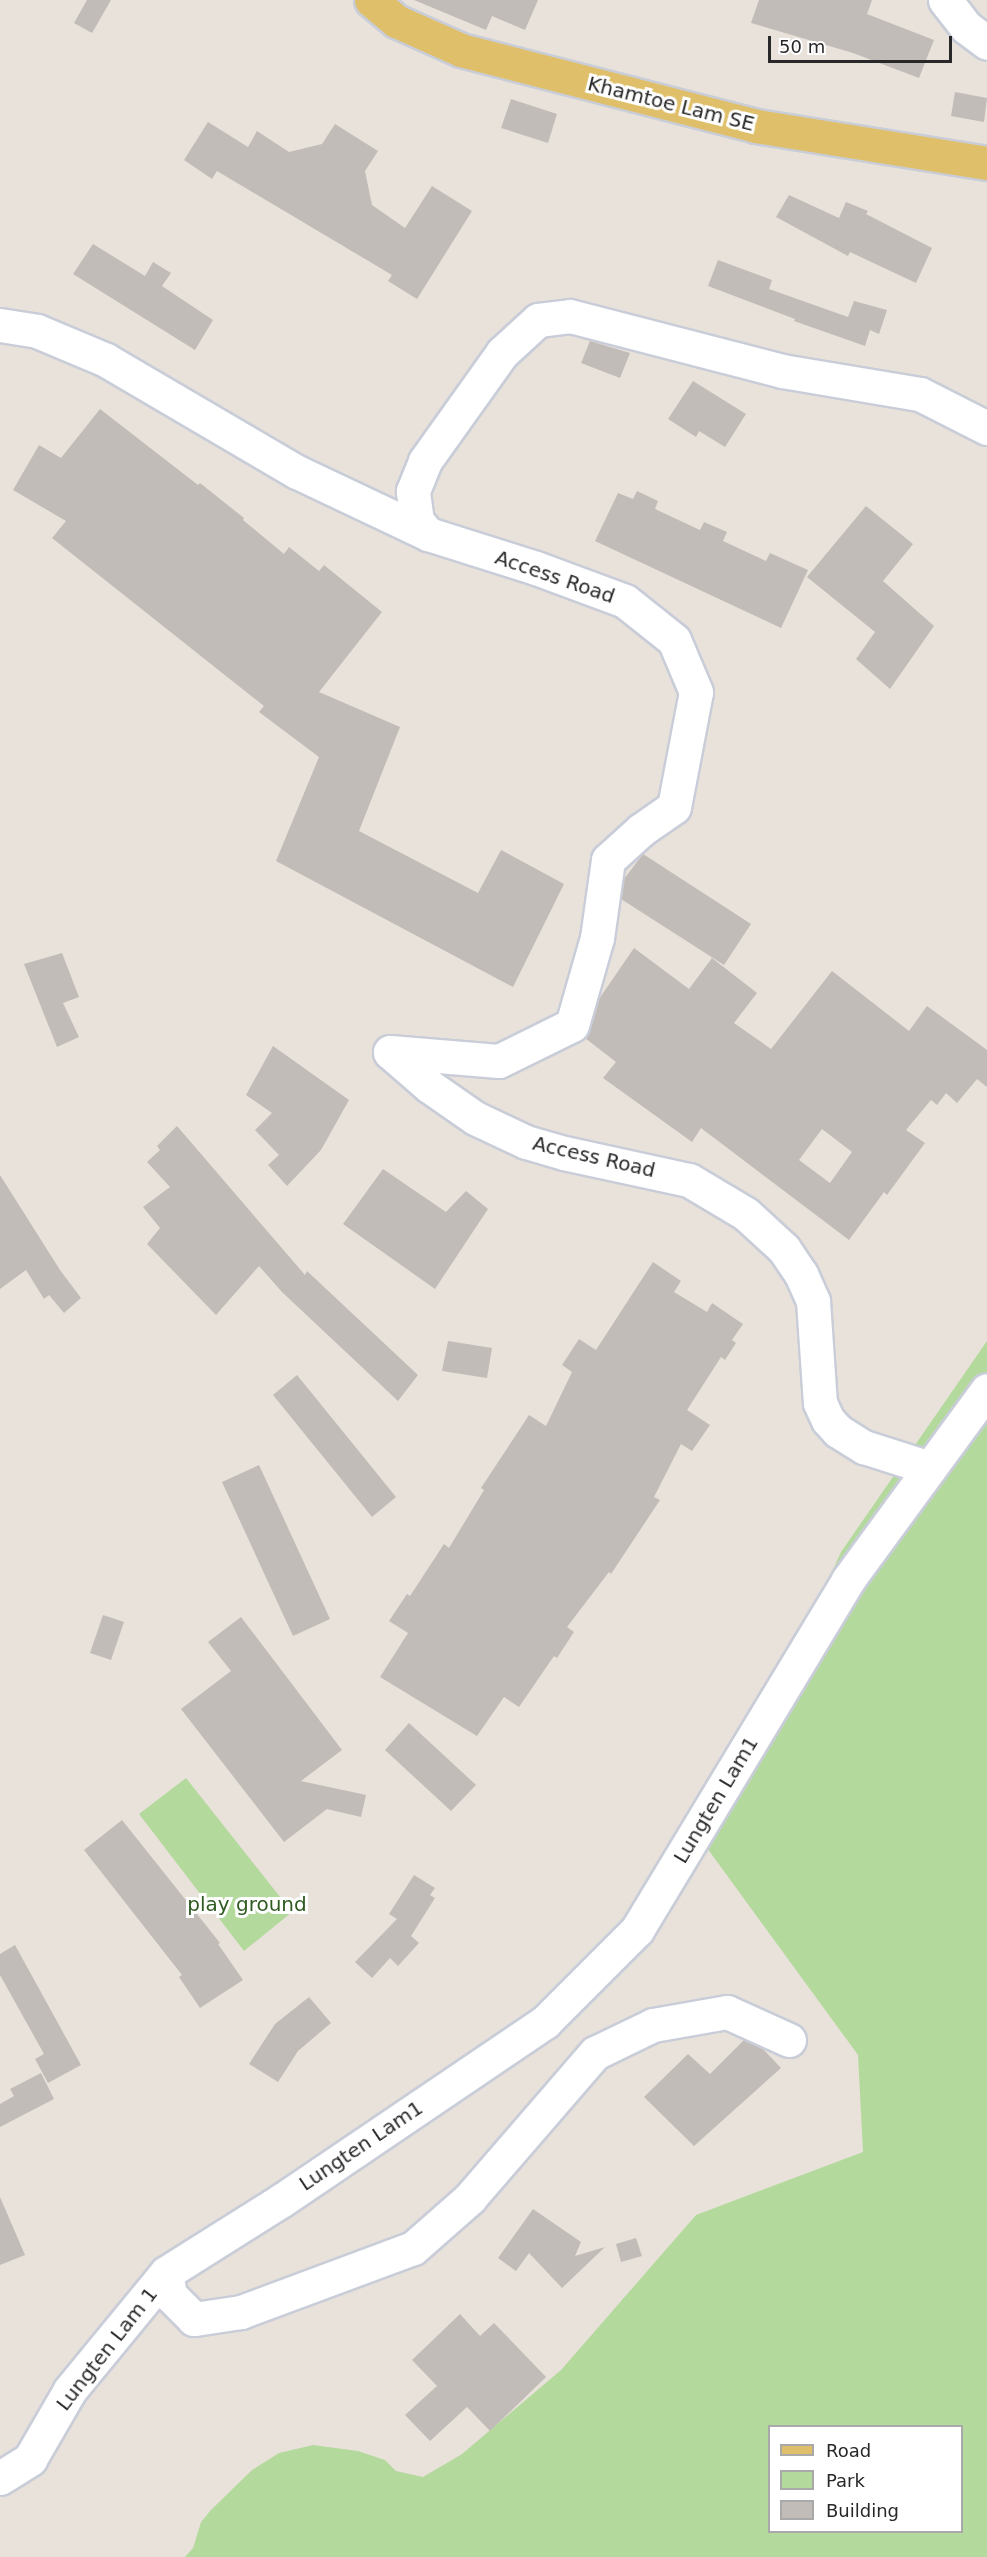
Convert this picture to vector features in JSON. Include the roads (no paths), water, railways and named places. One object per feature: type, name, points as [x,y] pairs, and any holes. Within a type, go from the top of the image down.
[{"type":"main road","name":"Khamtoe Lam SE","points":[[371,0],[396,21],[461,50],[756,126],[987,163]]},
{"type":"street","points":[[945,0],[966,27],[987,43]]},
{"type":"street","points":[[428,534],[417,521],[413,491],[424,461],[502,353],[538,320],[570,316],[782,371],[920,394],[987,428]]},
{"type":"street","name":"Access Road","points":[[0,325],[37,331],[106,360],[297,472],[428,534],[536,568],[625,602],[674,640],[696,692],[674,807],[641,830],[608,860],[597,938],[572,1025],[499,1062],[390,1052],[429,1086],[475,1118],[526,1142],[564,1153],[689,1180],[746,1214],[784,1249],[801,1274],[813,1301],[820,1403],[828,1420],[838,1431],[864,1448],[930,1468]]},
{"type":"street","name":"Lungten Lam1","points":[[166,2273],[282,2200],[545,2022],[637,1930],[848,1580],[987,1390]]},
{"type":"street","points":[[166,2273],[170,2295],[194,2319],[241,2312],[412,2248],[470,2199],[595,2053],[653,2025],[727,2012],[789,2040]]},
{"type":"street","name":"Lungten Lam 1","points":[[0,2478],[30,2459],[70,2390],[166,2273]]},
{"type":"park label","name":"play ground","points":[[247,1904]]}]
